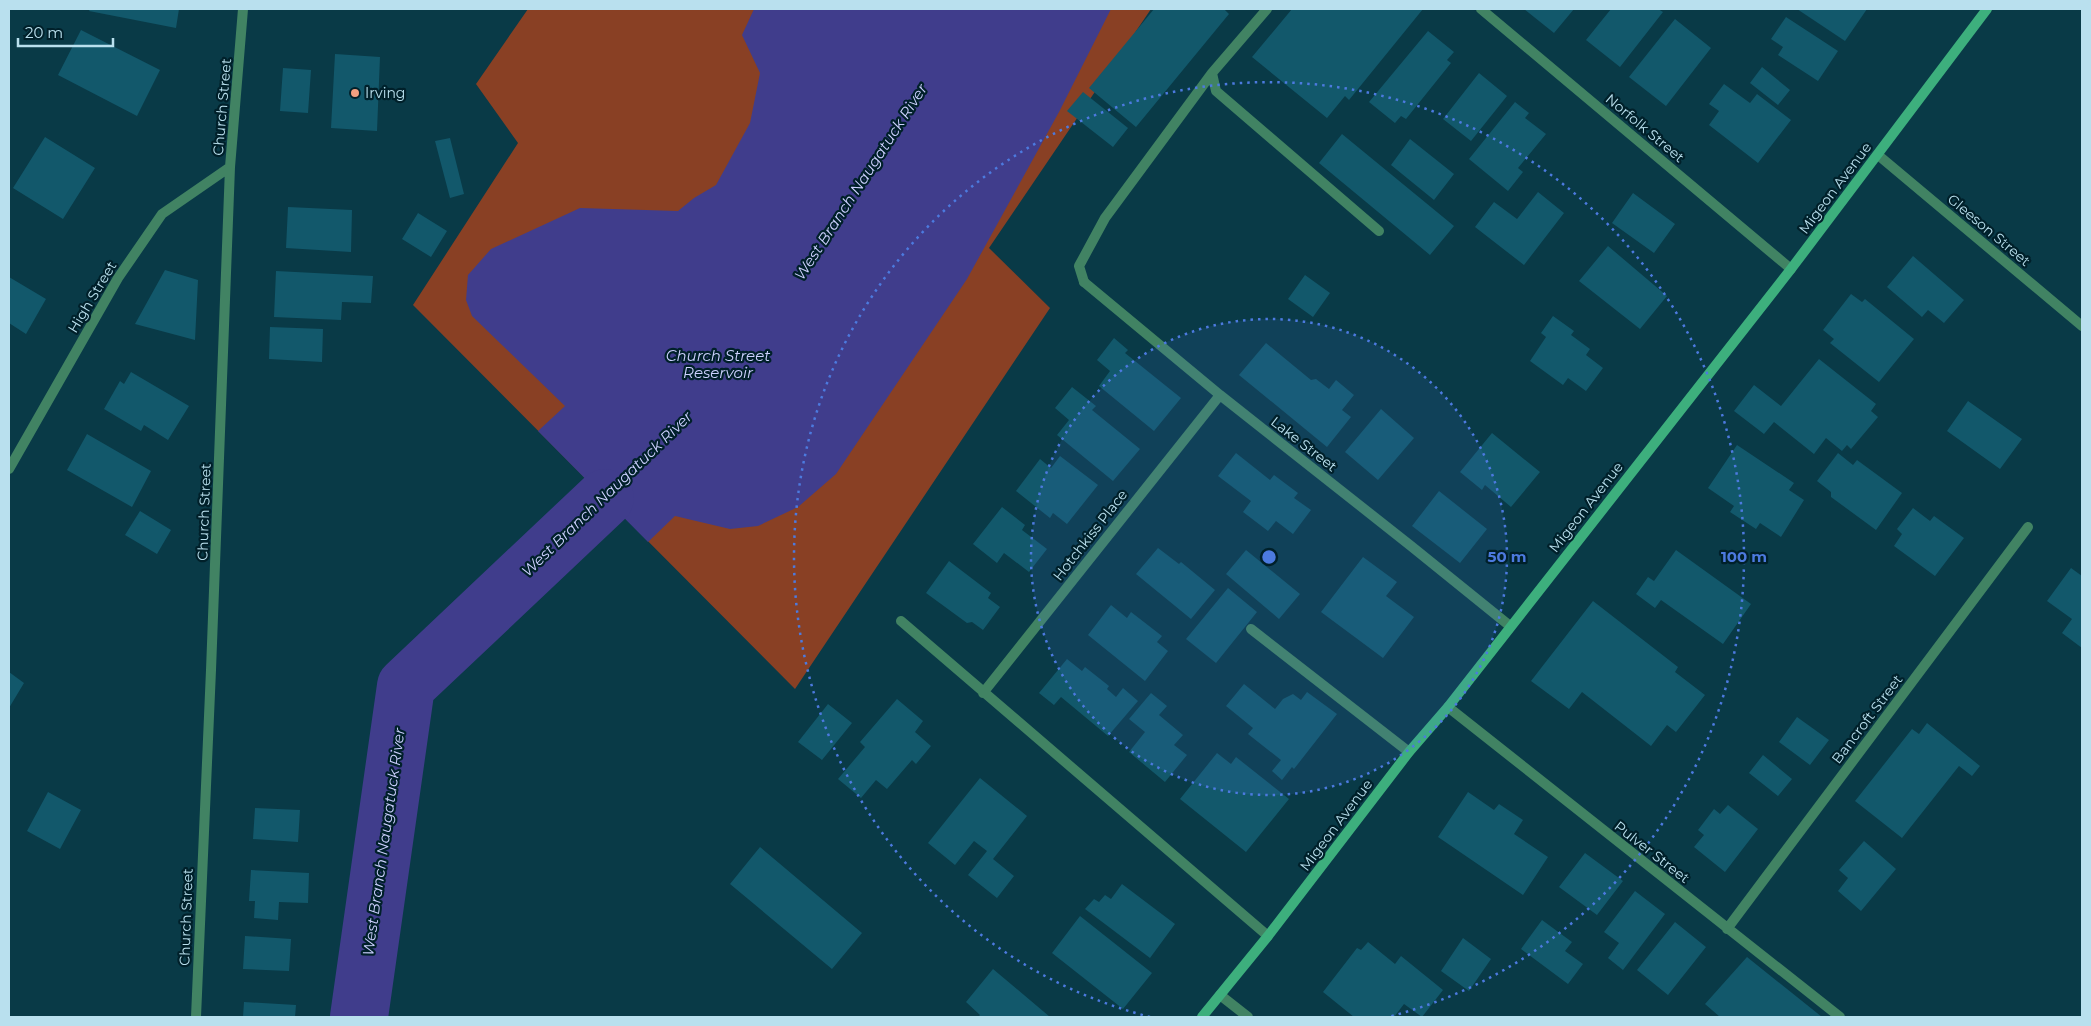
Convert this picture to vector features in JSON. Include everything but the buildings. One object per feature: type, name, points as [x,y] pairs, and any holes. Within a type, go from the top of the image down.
[{"type":"main road","name":"Migeon Avenue","points":[[1202,1017],[1268,936],[1409,752],[1448,707],[1791,269],[1987,9]]},
{"type":"street","name":"Church Street","points":[[196,1017],[212,670],[230,168],[243,9]]},
{"type":"street","points":[[1267,9],[1212,73],[1216,91],[1379,231]]},
{"type":"street","name":"Norfolk Street","points":[[1481,9],[1791,269]]},
{"type":"street","name":"Lake Street","points":[[1212,73],[1105,218],[1079,266],[1084,282],[1220,395],[1510,626]]},
{"type":"street","name":"Gleeson Street","points":[[1878,155],[2082,326]]},
{"type":"street","name":"High Street","points":[[9,469],[118,278],[162,214],[230,168]]},
{"type":"street","name":"Hotchkiss Place","points":[[983,693],[1220,395]]},
{"type":"street","name":"Bancroft Street","points":[[1727,928],[2028,527]]},
{"type":"street","points":[[901,621],[1268,936]]},
{"type":"street","points":[[1251,630],[1409,752]]},
{"type":"street","name":"Pulver Street","points":[[1448,707],[1840,1017]]},
{"type":"street","points":[[1220,995],[1248,1017]]},
{"type":"shaded area","name":"Church Street Reservoir","points":[[528,9],[1151,9],[989,248],[1050,308],[795,689],[413,305],[518,143],[476,84]]},
{"type":"water","name":"Church Street Reservoir","points":[[754,9],[1111,9],[1059,112],[967,279],[836,474],[798,507],[758,526],[730,529],[675,516],[648,542],[538,431],[565,406],[472,316],[466,300],[468,275],[491,249],[580,208],[678,211],[694,198],[716,185],[750,123],[760,73],[742,35]]},
{"type":"waterway","name":"West Branch Naugatuck River","points":[[359,1017],[406,686],[605,498]]},
{"type":"place","name":"Irving","points":[[355,93]]}]
